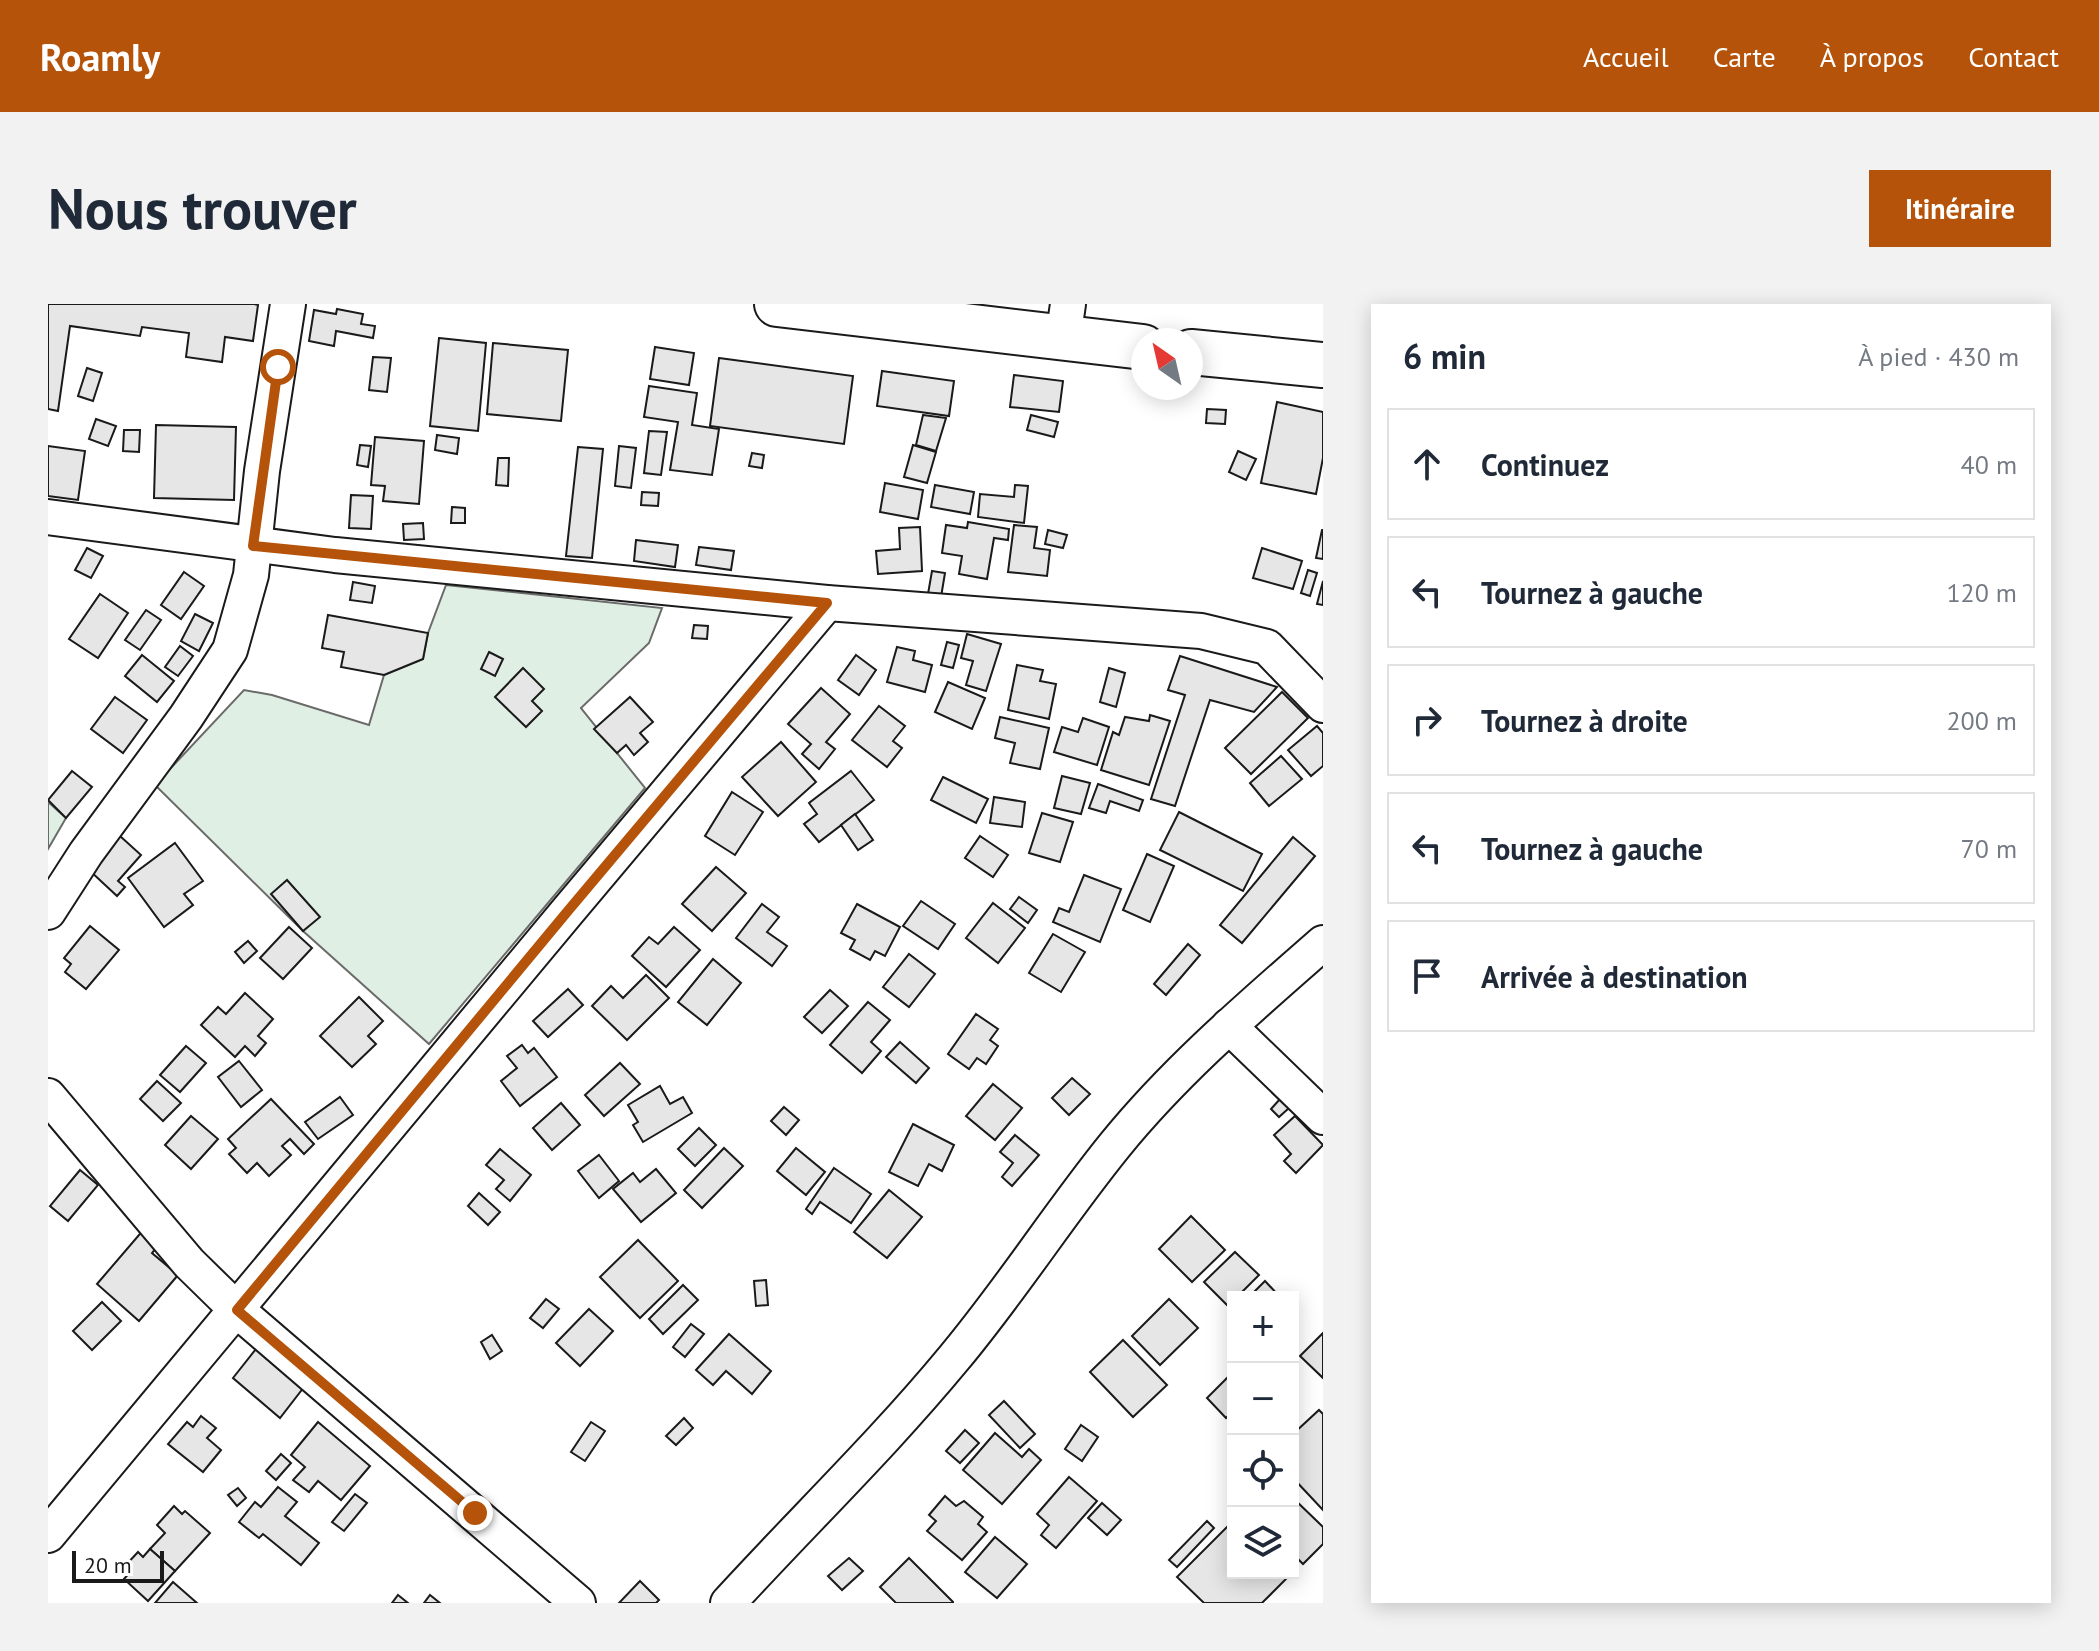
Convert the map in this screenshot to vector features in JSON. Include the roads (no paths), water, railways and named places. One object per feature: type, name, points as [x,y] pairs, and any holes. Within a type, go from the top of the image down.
[{"type":"highway","points":[[777,304],[1066,321],[1131,343]]},
{"type":"highway","points":[[1203,353],[1323,365]]},
{"type":"street","points":[[48,912],[86,853],[186,717],[230,650],[251,575],[288,304]]},
{"type":"street","points":[[48,517],[253,546],[827,603],[1201,631],[1267,647],[1323,705]]},
{"type":"street","points":[[48,1535],[827,603]]},
{"type":"street","points":[[728,1603],[918,1401],[964,1346],[1114,1146],[1157,1096],[1229,1026],[1323,943]]},
{"type":"street","points":[[1229,1026],[1323,1117]]},
{"type":"street","points":[[48,1096],[189,1263],[237,1310],[578,1603]]}]
